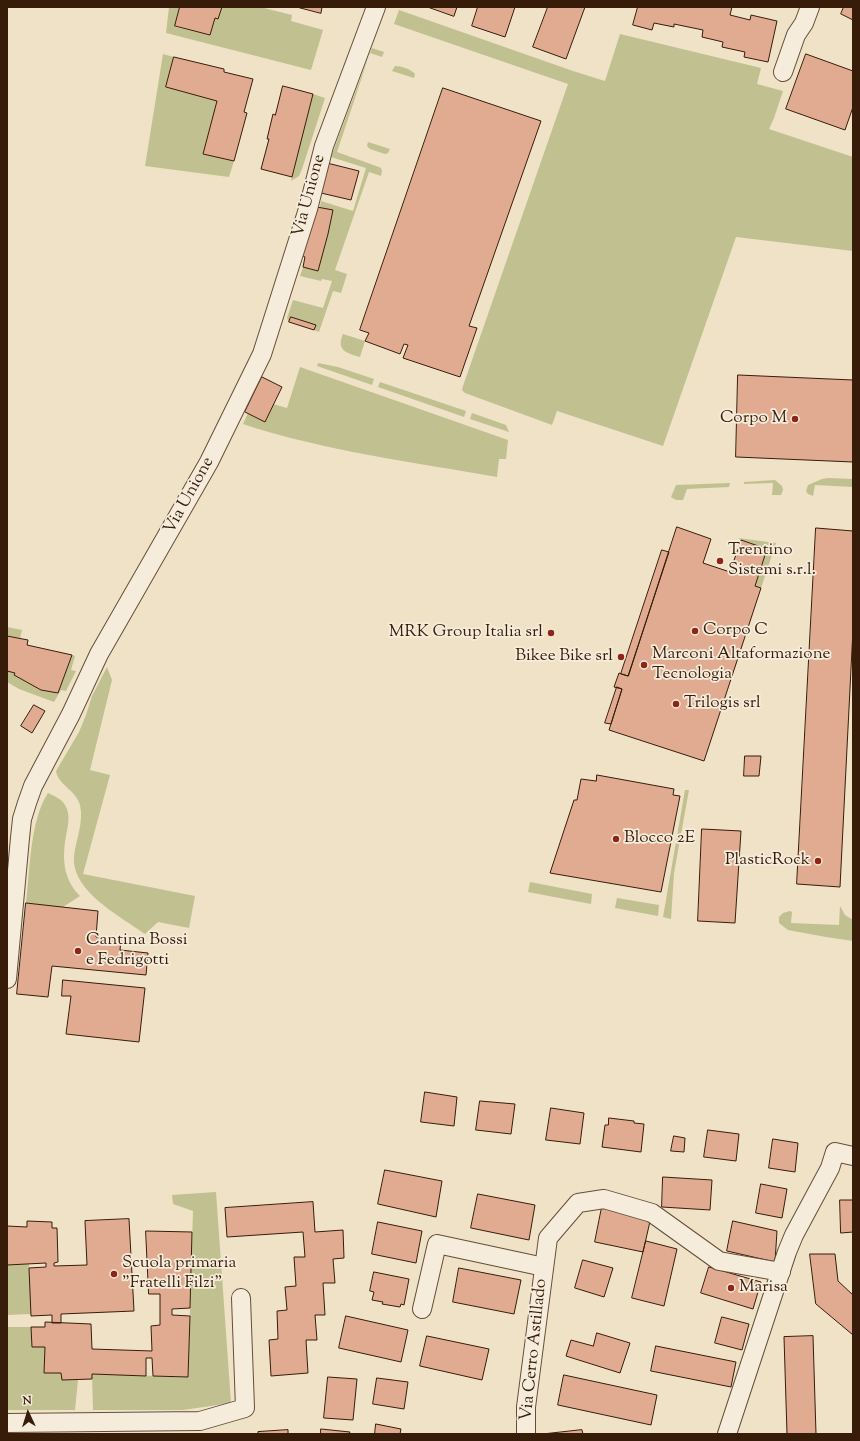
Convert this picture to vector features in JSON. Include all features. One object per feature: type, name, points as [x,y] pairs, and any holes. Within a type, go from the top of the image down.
[{"type":"street","name":"Via Unione","points":[[7,978],[22,820],[33,786],[71,714],[99,654],[209,462],[259,362],[308,209],[324,146],[333,118],[376,7]]},
{"type":"street","points":[[783,72],[796,35],[804,23],[810,7]]},
{"type":"street","points":[[727,1434],[794,1235],[830,1168],[835,1152],[853,1156]]},
{"type":"street","name":"Via Cerro Astillado","points":[[526,1434],[526,1407],[548,1238],[578,1203],[604,1199],[652,1213],[719,1261],[781,1272]]},
{"type":"street","name":"Via Cerro Astillado","points":[[422,1309],[437,1244],[544,1267]]},
{"type":"street","points":[[7,1423],[205,1428],[245,1408],[240,1298]]},
{"type":"shaded area","points":[[169,7],[180,7],[175,27],[210,35],[215,18],[218,19],[222,7],[260,7],[292,15],[291,21],[323,30],[311,70],[166,33]]},
{"type":"shaded area","points":[[399,10],[605,81],[620,34],[761,68],[757,84],[783,91],[769,129],[853,157],[853,251],[736,237],[663,446],[557,411],[552,425],[465,393],[462,390],[463,386],[568,84],[394,24]]},
{"type":"shaded area","points":[[372,48],[384,52],[382,57],[370,53]]},
{"type":"shaded area","points":[[163,54],[174,57],[166,87],[217,101],[203,154],[234,161],[229,177],[145,166]]},
{"type":"shaded area","points":[[369,56],[337,152],[379,167],[382,171],[381,176],[369,172],[335,270],[347,274],[341,293],[333,291],[319,332],[314,330],[316,325],[291,317],[289,322],[287,318],[293,300],[323,308],[332,281],[322,279],[321,281],[300,276],[303,267],[318,271],[333,211],[320,207],[321,201],[353,211],[366,168],[331,157]]},
{"type":"shaded area","points":[[395,66],[403,67],[411,71],[415,74],[414,78],[392,71]]},
{"type":"shaded area","points":[[313,94],[325,98],[302,169],[299,176],[291,181]]},
{"type":"shaded area","points":[[368,142],[390,149],[388,153],[385,154],[370,149],[367,146]]},
{"type":"shaded area","points":[[343,334],[365,341],[360,357],[350,354],[344,350],[341,344]]},
{"type":"shaded area","points":[[318,363],[338,367],[374,379],[372,385],[317,366]]},
{"type":"shaded area","points":[[300,367],[508,440],[506,459],[499,459],[497,477],[337,449],[305,442],[243,424],[248,413],[265,422],[273,404],[287,408]]},
{"type":"shaded area","points":[[380,382],[466,411],[464,417],[378,387]]},
{"type":"shaded area","points":[[472,413],[506,425],[509,432],[470,419]]},
{"type":"shaded area","points":[[828,478],[853,479],[853,487],[815,485],[813,496],[808,494],[806,491],[808,485]]},
{"type":"shaded area","points":[[775,480],[782,486],[783,490],[781,495],[772,495],[773,483],[744,484],[744,482]]},
{"type":"shaded area","points":[[730,483],[729,487],[687,489],[683,500],[676,500],[671,497],[676,485]]},
{"type":"shaded area","points":[[738,538],[776,543],[761,588],[755,586],[767,549]]},
{"type":"shaded area","points":[[7,627],[22,630],[20,638],[7,636]]},
{"type":"shaded area","points":[[72,655],[75,656],[71,670],[76,671],[66,691],[61,690],[54,702],[19,689],[7,682],[7,671],[15,673],[14,675],[41,690],[58,693]]},
{"type":"shaded area","points":[[107,667],[112,680],[90,770],[110,775],[83,874],[195,896],[189,928],[158,922],[145,934],[99,901],[80,880],[75,869],[74,856],[81,818],[80,805],[75,795],[57,776],[56,771],[79,732],[92,696]]},
{"type":"shaded area","points":[[685,790],[689,790],[674,873],[671,919],[663,917]]},
{"type":"shaded area","points":[[48,793],[62,801],[67,809],[68,820],[64,852],[65,868],[70,883],[80,896],[63,907],[26,903],[34,831],[42,804]]},
{"type":"shaded area","points":[[530,882],[592,894],[591,904],[528,892]]},
{"type":"shaded area","points":[[617,898],[659,905],[658,916],[615,908]]},
{"type":"shaded area","points":[[840,906],[845,915],[853,920],[853,941],[788,930],[779,923],[779,917],[783,913],[790,911],[792,912],[791,923],[839,925]]},
{"type":"shaded area","points":[[216,1192],[231,1403],[183,1410],[93,1410],[92,1374],[188,1377],[193,1211],[173,1204],[172,1195]]},
{"type":"shaded area","points":[[29,1264],[31,1314],[7,1315],[7,1265]]},
{"type":"shaded area","points":[[7,1327],[31,1327],[32,1347],[45,1347],[44,1373],[61,1373],[62,1380],[78,1380],[75,1410],[7,1410]]},
{"type":"building","points":[[180,7],[222,7],[218,19],[215,18],[210,35],[175,26]]},
{"type":"building","points":[[297,7],[322,7],[321,13]]},
{"type":"building","points":[[428,7],[457,7],[454,16]]},
{"type":"building","points":[[478,7],[515,7],[505,37],[472,26]]},
{"type":"building","points":[[548,7],[585,7],[566,59],[533,47]]},
{"type":"building","points":[[638,7],[732,7],[730,15],[750,20],[751,15],[777,21],[768,62],[744,57],[745,52],[722,47],[723,42],[702,37],[703,30],[674,24],[674,27],[654,23],[652,30],[633,25]]},
{"type":"building","points":[[844,7],[853,7],[853,20],[841,14]]},
{"type":"building","points":[[806,54],[853,71],[853,107],[845,130],[786,109]]},
{"type":"building","points":[[174,57],[224,69],[224,72],[253,79],[244,112],[247,113],[234,161],[203,154],[217,101],[166,87]]},
{"type":"building","points":[[283,86],[313,94],[292,177],[261,169],[269,139],[267,139],[273,114],[275,115]]},
{"type":"building","points":[[443,88],[541,121],[469,326],[477,328],[460,377],[403,358],[408,345],[404,344],[400,354],[365,341],[369,333],[360,330]]},
{"type":"building","points":[[327,163],[359,171],[351,200],[321,193]]},
{"type":"building","points":[[317,207],[333,210],[318,271],[303,267],[305,257],[303,256]]},
{"type":"building","points":[[291,317],[316,325],[314,330],[289,322]]},
{"type":"building","name":"Corpo M","points":[[738,375],[853,380],[853,462],[736,457]]},
{"type":"building","points":[[262,377],[282,387],[265,422],[245,412]]},
{"type":"building","name":"Corpo C","points":[[677,527],[711,539],[703,563],[730,572],[741,540],[767,549],[755,586],[761,588],[704,761],[609,730],[622,689],[614,687],[619,673],[628,676]]},
{"type":"building","points":[[816,528],[853,531],[853,629],[840,887],[797,884]]},
{"type":"building","points":[[662,550],[669,552],[628,676],[621,674]]},
{"type":"building","points":[[7,636],[28,640],[27,645],[72,655],[58,693],[41,690],[14,675],[15,673],[7,671]]},
{"type":"building","points":[[617,687],[622,689],[611,724],[605,723]]},
{"type":"building","points":[[34,705],[45,711],[32,733],[21,726]]},
{"type":"building","points":[[745,756],[761,756],[759,776],[744,776]]},
{"type":"building","name":"Blocco 2E","points":[[597,775],[674,789],[673,795],[680,796],[661,892],[550,873],[574,800],[577,800],[581,779],[596,781]]},
{"type":"building","points":[[702,829],[741,831],[735,923],[698,921]]},
{"type":"building","name":"Cantina Bossi e Fedrigotti","points":[[26,903],[98,911],[96,937],[121,939],[120,950],[148,953],[146,975],[52,966],[48,997],[17,994]]},
{"type":"building","points":[[63,980],[145,988],[139,1042],[66,1034],[71,996],[62,996]]},
{"type":"building","points":[[425,1092],[457,1097],[454,1126],[421,1122]]},
{"type":"building","points":[[480,1101],[515,1104],[511,1134],[476,1130]]},
{"type":"building","points":[[551,1108],[584,1113],[580,1144],[546,1140]]},
{"type":"building","points":[[609,1118],[634,1121],[634,1123],[644,1124],[641,1152],[602,1147],[605,1125],[608,1125]]},
{"type":"building","points":[[708,1130],[739,1134],[736,1161],[704,1157]]},
{"type":"building","points":[[674,1136],[685,1138],[684,1152],[671,1151]]},
{"type":"building","points":[[773,1139],[798,1143],[795,1172],[769,1168]]},
{"type":"building","points":[[385,1170],[442,1181],[436,1217],[378,1204]]},
{"type":"building","points":[[663,1177],[712,1180],[710,1210],[662,1207]]},
{"type":"building","points":[[761,1184],[787,1189],[782,1218],[756,1213]]},
{"type":"building","points":[[478,1194],[535,1205],[529,1240],[471,1228]]},
{"type":"building","points":[[840,1200],[853,1200],[853,1232],[841,1233]]},
{"type":"building","points":[[313,1202],[315,1232],[343,1230],[344,1258],[333,1259],[335,1283],[323,1283],[325,1315],[315,1315],[317,1340],[306,1340],[308,1373],[271,1376],[269,1340],[278,1339],[277,1311],[287,1310],[285,1287],[296,1286],[294,1257],[305,1257],[303,1232],[227,1237],[225,1208]]},
{"type":"building","points":[[602,1207],[651,1217],[643,1252],[595,1242]]},
{"type":"building","points":[[129,1219],[134,1311],[61,1314],[61,1323],[52,1323],[52,1315],[31,1316],[29,1268],[46,1267],[46,1263],[7,1265],[7,1226],[27,1227],[27,1221],[52,1222],[52,1228],[57,1228],[58,1262],[54,1263],[54,1266],[87,1265],[85,1221]]},
{"type":"building","points":[[733,1221],[777,1231],[775,1262],[727,1251]]},
{"type":"building","points":[[378,1222],[422,1231],[416,1263],[372,1254]]},
{"type":"building","points":[[146,1231],[192,1232],[190,1308],[172,1309],[172,1315],[190,1316],[188,1377],[153,1376],[152,1358],[146,1358],[146,1376],[92,1374],[92,1379],[62,1380],[61,1373],[44,1373],[45,1347],[32,1347],[31,1327],[45,1327],[45,1322],[91,1324],[92,1349],[152,1351],[151,1326],[160,1325],[160,1294],[149,1294]]},
{"type":"building","points":[[646,1241],[677,1249],[664,1306],[632,1298]]},
{"type":"building","points":[[810,1254],[835,1254],[838,1281],[853,1295],[853,1335],[816,1304]]},
{"type":"building","points":[[583,1260],[613,1268],[604,1297],[575,1288]]},
{"type":"building","name":"Marisa","points":[[709,1267],[761,1282],[753,1309],[701,1293]]},
{"type":"building","points":[[459,1268],[521,1280],[514,1314],[453,1302]]},
{"type":"building","points":[[374,1272],[409,1279],[404,1305],[401,1304],[400,1307],[382,1304],[383,1302],[372,1300],[374,1292],[370,1291]]},
{"type":"building","points":[[346,1316],[408,1330],[401,1362],[339,1348]]},
{"type":"building","points":[[722,1317],[749,1324],[742,1350],[715,1343]]},
{"type":"building","points":[[597,1333],[630,1343],[620,1373],[566,1356],[571,1340],[593,1346]]},
{"type":"building","points":[[427,1336],[489,1349],[482,1380],[420,1366]]},
{"type":"building","points":[[813,1336],[816,1434],[787,1434],[784,1337]]},
{"type":"building","points":[[656,1346],[736,1362],[731,1387],[651,1371]]},
{"type":"building","points":[[564,1375],[657,1395],[651,1425],[558,1405]]},
{"type":"building","points":[[328,1377],[357,1379],[353,1420],[324,1418]]},
{"type":"building","points":[[377,1378],[408,1382],[404,1409],[373,1404]]},
{"type":"building","points":[[376,1424],[401,1429],[400,1434],[375,1434]]},
{"type":"building","points":[[321,1429],[350,1432],[349,1434],[321,1434]]},
{"type":"building","points":[[288,1430],[288,1434],[258,1434],[258,1432]]},
{"type":"building","points":[[582,1430],[583,1434],[543,1434]]},
{"type":"place","name":"Corpo M","points":[[795,419]]},
{"type":"place","name":"Trentino Sistemi s.r.l.","points":[[720,561]]},
{"type":"place","name":"Corpo C","points":[[695,631]]},
{"type":"place","name":"MRK Group Italia srl","points":[[551,633]]},
{"type":"place","name":"Bikee Bike srl","points":[[621,657]]},
{"type":"place","name":"Marconi Altaformazione Tecnologia","points":[[644,665]]},
{"type":"place","name":"Trilogis srl","points":[[676,704]]},
{"type":"place","name":"Blocco 2E","points":[[616,839]]},
{"type":"place","name":"PlasticRock","points":[[818,861]]},
{"type":"place","name":"Cantina Bossi e Fedrigotti","points":[[78,951]]},
{"type":"place","name":"Scuola primaria \"Fratelli Filzi\"","points":[[114,1274]]},
{"type":"place","name":"Marisa","points":[[731,1288]]}]
